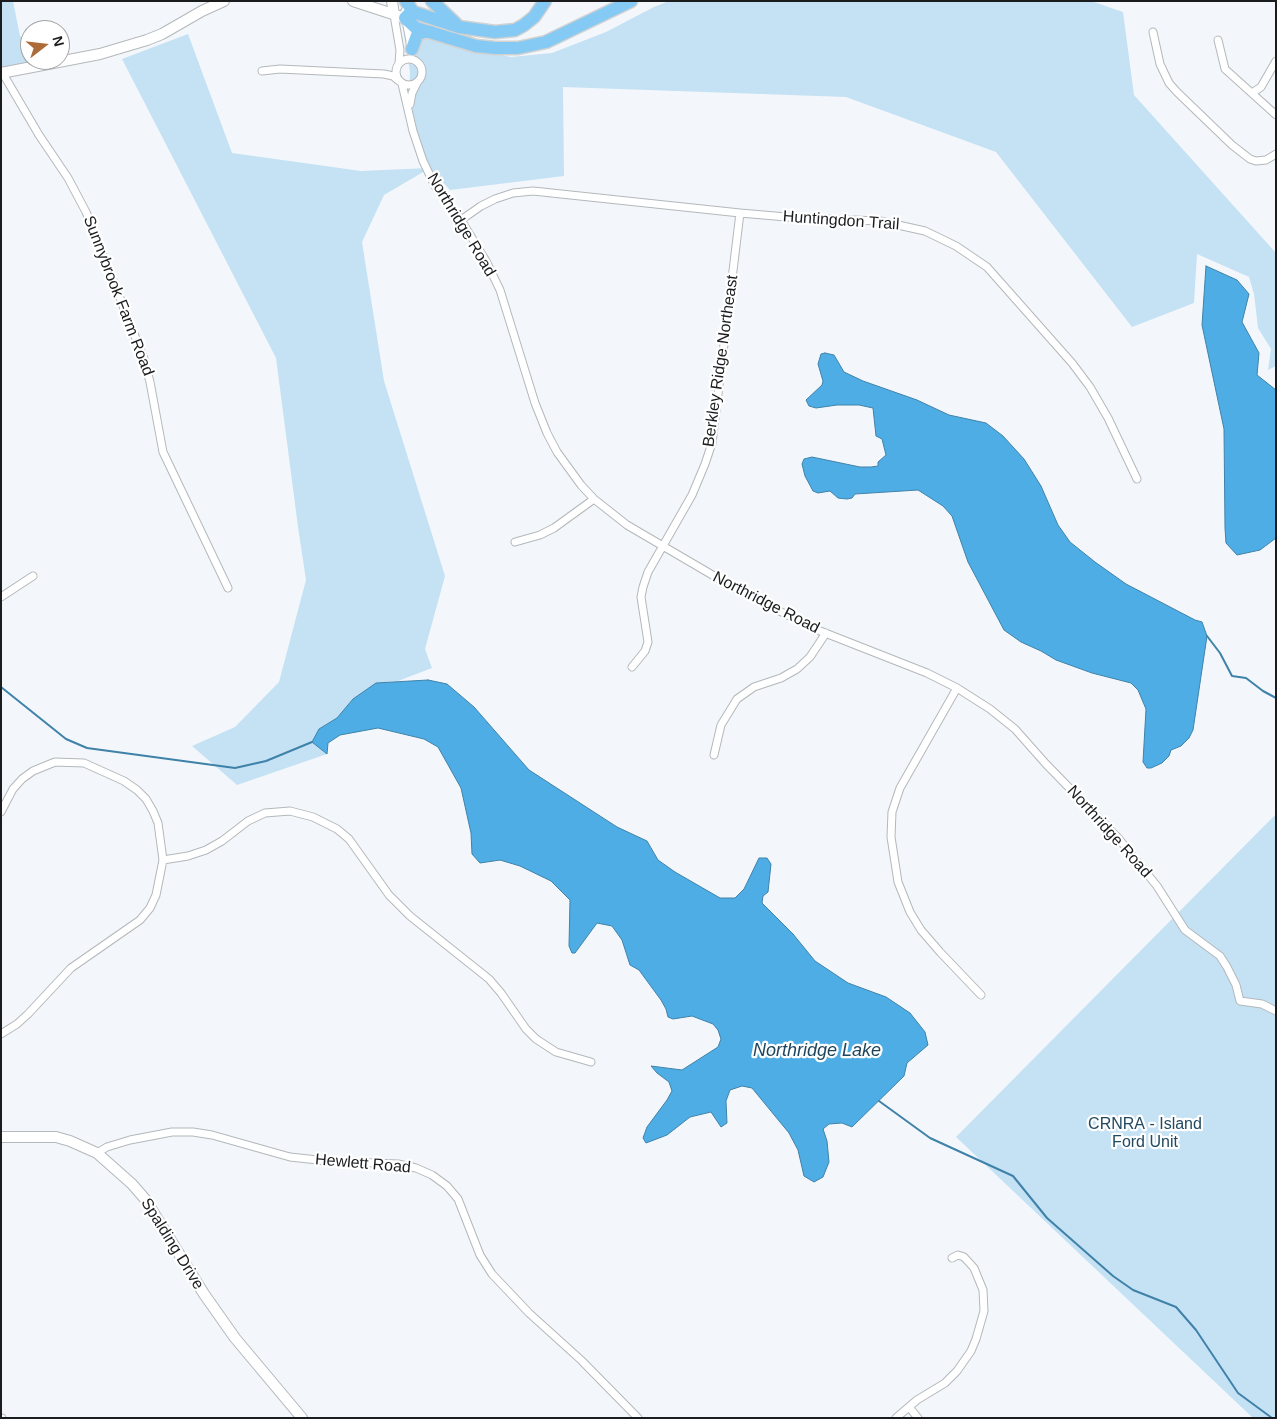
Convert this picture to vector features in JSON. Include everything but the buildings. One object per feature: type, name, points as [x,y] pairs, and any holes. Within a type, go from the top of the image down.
[{"type":"highway","points":[[432,1],[459,27]]},
{"type":"highway","points":[[405,9],[459,27],[495,32],[514,30],[524,25],[534,17],[544,1]]},
{"type":"highway","points":[[405,9],[416,28],[476,46],[518,48],[546,42],[631,1]]},
{"type":"highway","points":[[412,49],[417,35],[423,32],[431,32]]},
{"type":"street","points":[[1,72],[100,54],[147,40],[224,1]]},
{"type":"street","points":[[353,1],[405,9]]},
{"type":"street","name":"Northridge Road","points":[[392,1],[405,9]]},
{"type":"street","name":"Northridge Road","points":[[405,9],[407,31],[422,74],[412,93],[409,110]]},
{"type":"street","name":"Northridge Road","points":[[405,9],[396,74],[401,82],[413,131],[423,161],[435,186],[460,220],[486,261],[500,290],[535,403],[547,433],[568,469],[594,499],[627,525],[738,590],[826,634],[928,673],[957,688],[990,709],[1015,729],[1117,837],[1157,886],[1185,930],[1220,956],[1236,985],[1240,1002],[1262,1004],[1276,1012]]},
{"type":"street","points":[[1153,32],[1160,64],[1177,92],[1232,145],[1250,159],[1256,161],[1266,160],[1276,154]]},
{"type":"street","points":[[1218,40],[1225,69],[1276,115]]},
{"type":"street","points":[[384,74],[410,59],[420,64]]},
{"type":"street","points":[[1252,93],[1261,87],[1276,61]]},
{"type":"street","points":[[262,71],[280,69],[384,74],[394,76],[410,86],[417,83]]},
{"type":"street","name":"Sunnybrook Farm Road","points":[[1,72],[68,178],[86,212],[144,358],[163,452],[228,588]]},
{"type":"street","name":"Huntingdon Trail","points":[[460,220],[495,199],[512,193],[533,191],[740,213],[798,218],[880,221],[901,225],[939,237],[987,267],[1002,282],[1090,387],[1108,418],[1137,479]]},
{"type":"street","name":"Berkley Ridge Northeast","points":[[632,667],[645,651],[648,642],[642,606],[643,587],[648,572],[692,495],[712,443],[740,213]]},
{"type":"street","points":[[515,542],[540,535],[554,528],[594,499]]},
{"type":"street","points":[[1,597],[33,576]]},
{"type":"street","points":[[714,754],[721,725],[737,699],[754,687],[781,678],[797,669],[810,657],[826,634]]},
{"type":"street","points":[[957,688],[900,788],[892,812],[891,837],[898,882],[910,912],[921,930],[981,995]]},
{"type":"street","points":[[1,812],[13,789],[33,771],[55,762],[84,763],[124,781],[146,799],[158,823],[162,860],[156,895],[150,908],[140,920],[71,968],[28,1014],[1,1034]]},
{"type":"street","points":[[162,860],[188,856],[206,850],[248,821],[265,813],[290,811],[313,817],[337,829],[350,839],[389,895],[410,916],[489,980],[536,1040],[556,1052],[591,1062]]},
{"type":"street","name":"Hewlett Road","points":[[97,1153],[107,1147],[130,1140],[172,1132],[193,1132],[212,1135],[290,1157],[327,1161],[398,1164],[416,1168],[432,1175],[447,1186],[458,1199],[480,1255],[492,1274],[529,1313],[584,1363],[638,1418]]},
{"type":"street","name":"Spalding Drive","points":[[1,1137],[56,1137],[70,1141],[97,1153],[132,1184],[145,1199],[204,1294],[236,1338],[302,1418]]},
{"type":"street","points":[[896,1418],[918,1400],[945,1383],[957,1372],[971,1351],[980,1326],[984,1301],[980,1279],[974,1268],[964,1257],[958,1255],[952,1258]]},
{"type":"street","points":[[909,1407],[918,1418]]},
{"type":"green space","points":[[1,1],[13,1],[20,36],[20,65],[1,69]]},
{"type":"green space","points":[[669,1],[1091,1],[1123,12],[1134,95],[1276,253],[1276,366],[1268,370],[1271,349],[1258,328],[1254,294],[1249,277],[1197,254],[1194,303],[1132,327],[996,152],[846,97],[563,87],[564,176],[450,190],[430,168],[384,195],[362,242],[384,381],[445,576],[425,649],[432,668],[398,681],[376,683],[353,699],[337,718],[319,729],[313,742],[327,754],[237,785],[192,746],[235,727],[279,682],[306,580],[276,358],[122,59],[188,34],[232,153],[361,171],[429,168],[412,115],[409,97],[410,72],[404,34],[511,57],[552,53],[606,32]]},
{"type":"green space","name":"CRNRA - Island Ford Unit","points":[[1276,814],[1276,1418],[1253,1418],[956,1137]]},
{"type":"water","points":[[1206,266],[1237,280],[1249,294],[1242,322],[1259,353],[1257,375],[1276,390],[1276,538],[1260,550],[1237,555],[1226,543],[1224,429],[1202,325]]},
{"type":"water","points":[[821,354],[834,355],[844,372],[863,381],[917,400],[949,415],[986,423],[1003,436],[1024,459],[1041,486],[1058,525],[1070,542],[1126,584],[1202,622],[1207,636],[1193,730],[1189,738],[1181,746],[1171,750],[1169,756],[1162,763],[1147,768],[1143,762],[1146,709],[1138,690],[1131,683],[1092,673],[1056,660],[1021,642],[1004,630],[968,562],[952,516],[943,506],[918,490],[855,494],[852,498],[847,499],[838,498],[830,491],[818,493],[813,491],[805,476],[802,464],[804,459],[812,457],[860,467],[871,467],[878,466],[878,462],[886,455],[882,439],[876,436],[873,408],[859,405],[837,405],[816,408],[809,406],[806,400],[822,385],[823,381],[818,364]]},
{"type":"water","name":"Northridge Lake","points":[[428,680],[447,684],[474,707],[529,770],[617,827],[647,841],[658,860],[720,898],[735,898],[744,889],[759,858],[767,858],[771,864],[768,892],[763,896],[762,903],[793,934],[815,961],[848,983],[886,997],[910,1013],[925,1032],[928,1045],[907,1063],[904,1076],[852,1127],[842,1123],[829,1124],[823,1129],[827,1141],[829,1162],[823,1177],[814,1182],[804,1176],[798,1150],[789,1133],[752,1088],[742,1086],[730,1090],[726,1101],[727,1123],[721,1127],[711,1112],[690,1117],[667,1135],[646,1143],[643,1138],[647,1127],[672,1091],[669,1082],[651,1066],[682,1070],[718,1047],[721,1039],[718,1030],[713,1024],[692,1016],[673,1019],[668,1017],[661,1000],[639,970],[630,965],[622,940],[612,926],[597,923],[575,953],[572,953],[569,946],[570,900],[551,881],[520,866],[500,860],[480,863],[472,854],[471,833],[461,788],[438,747],[424,739],[378,728],[340,735],[328,743],[327,754],[312,742],[319,729],[337,718],[353,699],[376,683]]},
{"type":"waterway","points":[[1207,636],[1220,653],[1232,676],[1246,678],[1276,698]]},
{"type":"waterway","points":[[1,687],[66,739],[87,748],[235,768],[266,761],[312,742]]},
{"type":"waterway","points":[[879,1101],[930,1138],[1013,1176],[1047,1218],[1113,1276],[1133,1290],[1176,1307],[1196,1330],[1238,1393],[1272,1418]]}]
